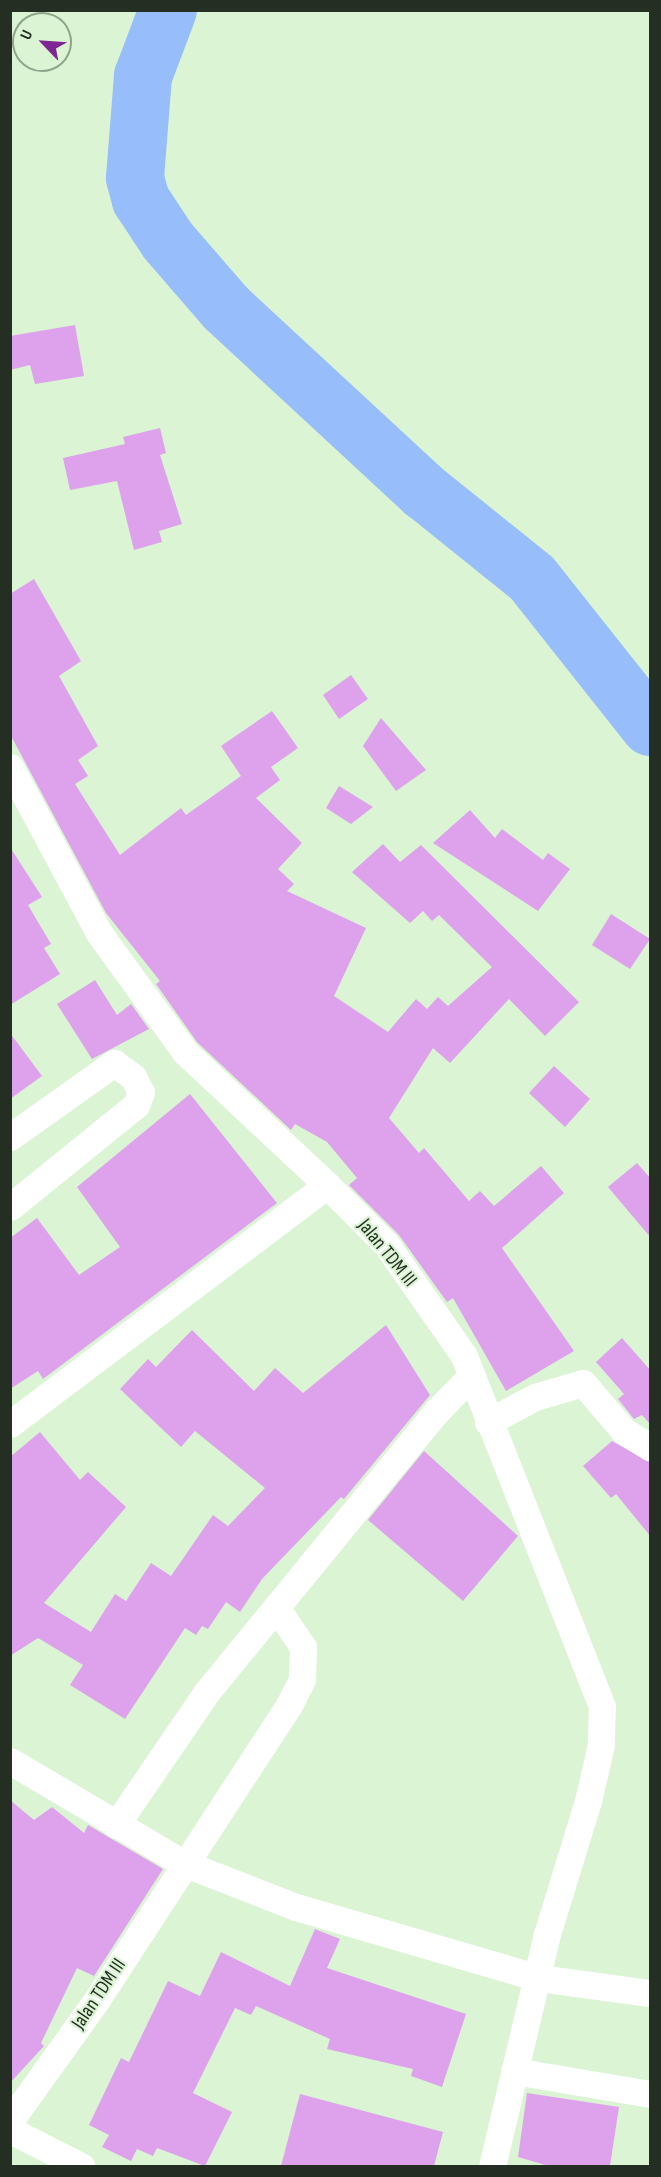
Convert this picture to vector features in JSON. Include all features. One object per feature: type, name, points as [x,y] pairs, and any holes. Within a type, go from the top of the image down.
[{"type":"street","name":"Jalan TDM III","points":[[10,767],[99,933],[185,1052],[327,1185],[386,1244],[464,1356],[488,1422],[602,1707],[596,1767],[514,2071],[492,2166]]},
{"type":"street","points":[[10,1137],[114,1063],[133,1077],[141,1092],[136,1105],[10,1207]]},
{"type":"street","points":[[12,1419],[213,1267],[327,1185]]},
{"type":"street","points":[[116,1825],[206,1693],[471,1376]]},
{"type":"street","points":[[488,1422],[535,1397],[583,1383],[624,1431],[651,1448]]},
{"type":"street","name":"Jalan TDM III","points":[[10,2121],[98,1998],[302,1679],[303,1647],[276,1607]]},
{"type":"street","points":[[10,1761],[183,1863],[296,1907],[539,1978],[651,1993]]},
{"type":"street","points":[[514,2071],[651,2094]]},
{"type":"street","points":[[10,2130],[81,2166]]},
{"type":"building","points":[[75,325],[84,376],[35,384],[30,365],[10,370],[10,336]]},
{"type":"building","points":[[160,428],[166,453],[160,455],[182,524],[159,531],[162,542],[134,550],[117,481],[70,490],[63,458],[125,444],[123,437]]},
{"type":"building","points":[[34,579],[81,661],[59,676],[98,746],[78,760],[88,776],[75,784],[120,855],[181,808],[186,815],[241,776],[221,746],[272,711],[298,748],[271,767],[280,780],[256,798],[302,843],[278,869],[294,884],[287,891],[366,928],[334,996],[388,1032],[416,999],[427,1009],[438,997],[448,1006],[492,967],[439,915],[432,921],[423,911],[410,923],[352,872],[383,844],[400,862],[421,845],[579,1002],[545,1036],[509,999],[450,1063],[433,1048],[389,1118],[419,1153],[424,1148],[469,1201],[480,1191],[494,1206],[541,1166],[564,1193],[502,1248],[574,1351],[506,1391],[453,1298],[447,1302],[399,1235],[349,1185],[357,1178],[327,1142],[295,1124],[291,1130],[197,1042],[156,984],[160,981],[106,913],[10,734],[10,594]]},
{"type":"building","points":[[351,675],[368,699],[339,719],[323,695]]},
{"type":"building","points":[[381,718],[426,770],[396,791],[363,746]]},
{"type":"building","points":[[339,786],[373,807],[351,824],[326,808]]},
{"type":"building","points":[[470,810],[495,838],[502,829],[543,860],[548,853],[570,869],[538,911],[433,843]]},
{"type":"building","points":[[10,847],[42,897],[28,905],[51,944],[44,948],[60,974],[10,1005]]},
{"type":"building","points":[[611,914],[650,939],[630,969],[592,945]]},
{"type":"building","points":[[95,980],[117,1015],[131,1004],[149,1029],[92,1059],[57,1004]]},
{"type":"building","points":[[10,1033],[42,1076],[10,1099]]},
{"type":"building","points":[[554,1066],[590,1099],[565,1127],[529,1093]]},
{"type":"building","points":[[190,1094],[277,1203],[43,1379],[38,1371],[10,1389],[10,1238],[37,1218],[79,1275],[120,1247],[77,1187]]},
{"type":"building","points":[[637,1163],[651,1179],[651,1238],[608,1187]]},
{"type":"building","points":[[386,1325],[430,1395],[344,1499],[341,1497],[262,1579],[240,1612],[226,1602],[208,1629],[202,1626],[196,1635],[185,1628],[125,1719],[70,1685],[83,1665],[38,1638],[10,1656],[10,1457],[40,1432],[80,1480],[88,1472],[126,1507],[44,1603],[91,1632],[115,1594],[126,1601],[151,1563],[171,1576],[213,1515],[228,1526],[265,1488],[195,1431],[181,1447],[120,1389],[148,1359],[156,1367],[192,1330],[254,1391],[275,1368],[303,1393]]},
{"type":"building","points":[[622,1338],[651,1371],[651,1425],[642,1415],[634,1419],[618,1399],[624,1394],[596,1362]]},
{"type":"building","points":[[612,1441],[651,1463],[651,1537],[616,1494],[611,1498],[583,1466]]},
{"type":"building","points":[[424,1451],[518,1536],[463,1601],[368,1520]]},
{"type":"building","points":[[10,1800],[34,1820],[52,1807],[84,1833],[88,1825],[163,1869],[94,1976],[77,1968],[41,2043],[44,2046],[10,2083]]},
{"type":"building","points":[[315,1929],[340,1939],[327,1968],[466,2014],[442,2087],[411,2076],[413,2069],[327,2049],[330,2039],[256,2006],[251,2015],[235,2008],[193,2093],[232,2112],[205,2166],[157,2148],[153,2156],[137,2149],[131,2161],[102,2147],[109,2135],[89,2125],[121,2058],[129,2062],[168,1981],[200,1996],[221,1952],[290,1986]]},
{"type":"building","points":[[527,2093],[619,2107],[610,2166],[549,2166],[518,2157]]},
{"type":"building","points":[[300,2094],[443,2132],[434,2166],[281,2166]]},
{"type":"waterway","points":[[168,10],[143,76],[135,178],[141,200],[168,241],[226,308],[425,492],[532,578],[650,727]]}]
